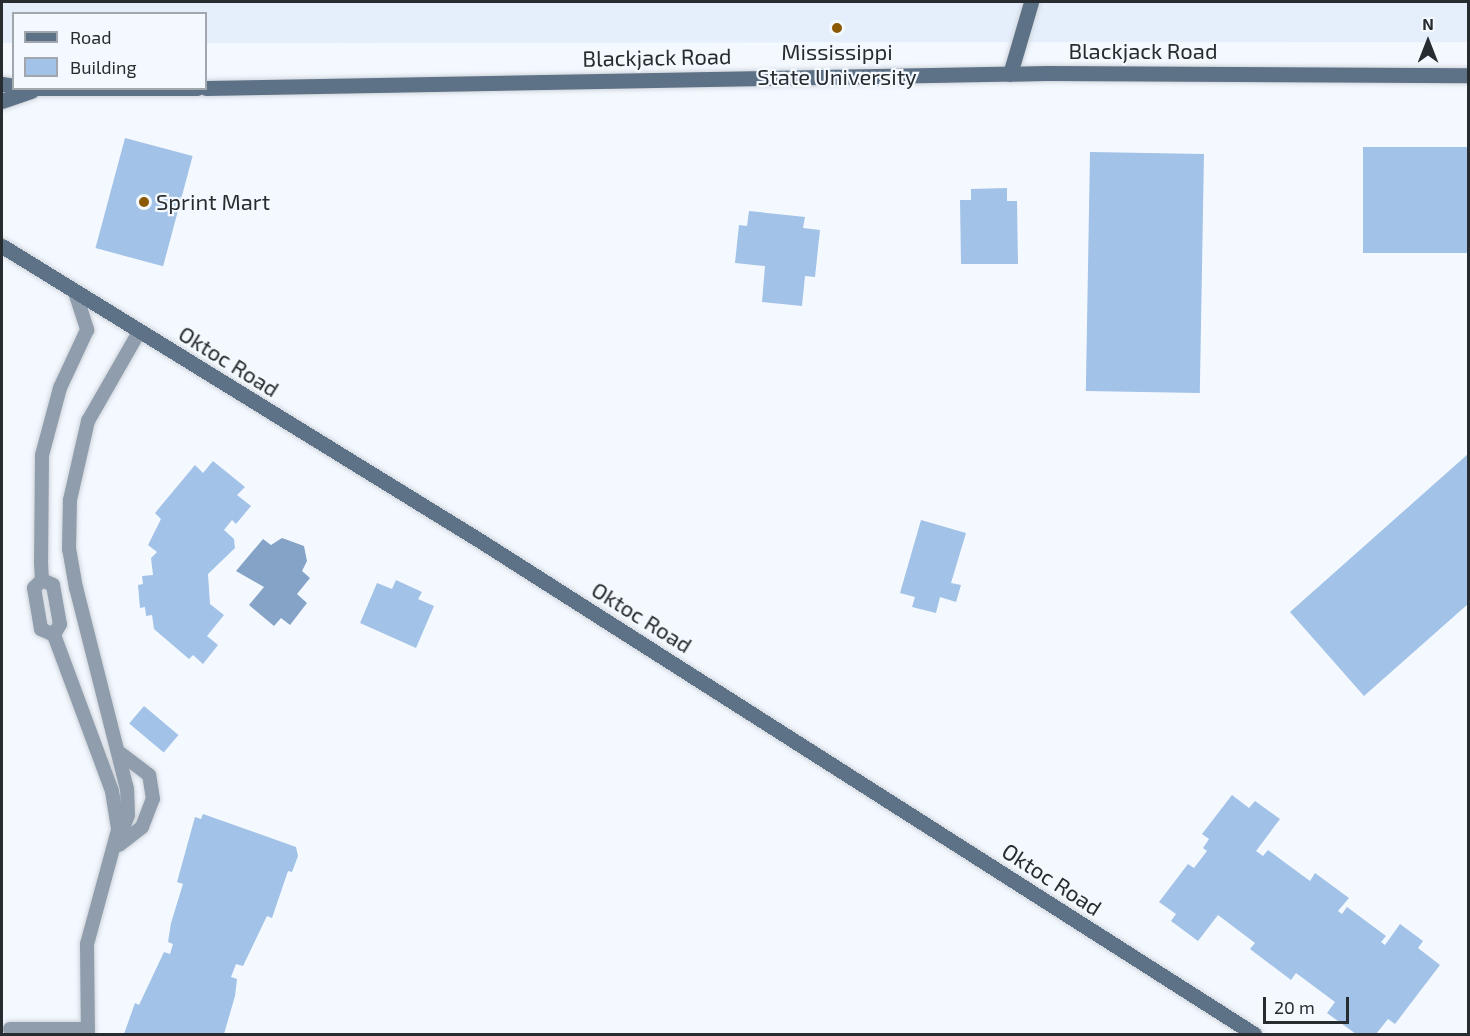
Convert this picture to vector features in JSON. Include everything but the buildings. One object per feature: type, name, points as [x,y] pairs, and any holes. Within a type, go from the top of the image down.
[{"type":"street","points":[[1010,74],[1031,2]]},
{"type":"street","name":"Blackjack Road","points":[[207,88],[1010,74],[1468,75]]},
{"type":"street","points":[[2,101],[26,90]]},
{"type":"street","name":"Oktoc Road","points":[[2,246],[479,540],[1254,1035]]},
{"type":"lane","points":[[10,1029],[88,1032],[87,944],[118,830],[112,791],[54,635],[41,629],[34,588],[42,580],[42,454],[60,388],[87,330],[75,292]]},
{"type":"lane","points":[[108,866],[128,815],[121,754],[76,588],[69,550],[70,500],[88,421],[139,332]]},
{"type":"lane","points":[[42,580],[52,585],[60,624],[54,635]]},
{"type":"lane","points":[[113,853],[142,827],[153,800],[149,775],[121,754]]},
{"type":"shaded area","name":"Mississippi State University","points":[[2,2],[1468,2],[1468,42],[207,43],[207,12],[12,12],[12,43],[2,43]]},
{"type":"water","points":[[282,538],[304,546],[307,561],[302,571],[310,578],[297,594],[307,603],[290,625],[281,618],[274,626],[249,605],[264,587],[236,571],[263,539],[271,545]]},
{"type":"place","name":"Mississippi State University","points":[[837,28]]},
{"type":"place","name":"Sprint Mart","points":[[144,202]]}]
